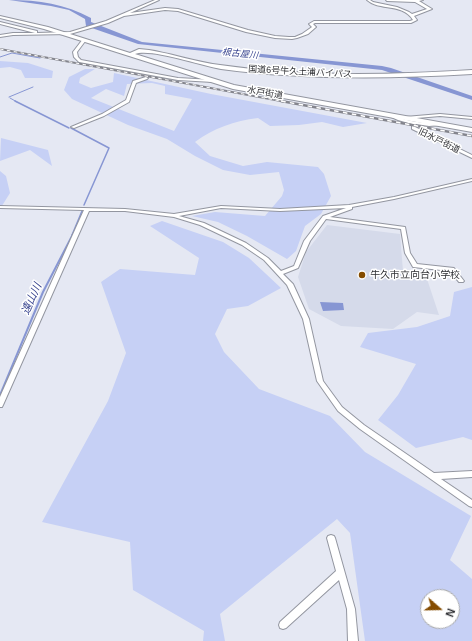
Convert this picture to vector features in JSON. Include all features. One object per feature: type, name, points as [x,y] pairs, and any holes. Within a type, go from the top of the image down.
[{"type":"highway","name":"水戸街道","points":[[0,18],[84,40],[213,81],[255,91],[472,130]]},
{"type":"highway","name":"国道6号牛久土浦バイパス","points":[[131,54],[139,51],[149,52],[206,64],[304,74],[362,76],[472,72]]},
{"type":"street","points":[[0,36],[63,34],[85,29],[124,15],[158,0]]},
{"type":"street","points":[[368,0],[372,3],[401,10],[413,16],[430,9],[416,1]]},
{"type":"street","points":[[387,0],[422,0]]},
{"type":"street","points":[[124,15],[165,9],[178,10],[252,32],[290,38],[298,37],[312,30],[314,27],[311,24],[312,23],[411,22],[415,20],[413,16]]},
{"type":"street","points":[[0,23],[41,34]]},
{"type":"street","points":[[84,40],[75,52],[76,57],[80,61],[178,79],[213,81]]},
{"type":"street","points":[[72,127],[99,117],[128,101],[134,82],[146,78]]},
{"type":"street","name":"旧水戸街道","points":[[390,115],[394,118],[414,122],[412,128],[472,157]]},
{"type":"street","name":"旧水戸街道","points":[[405,118],[440,115],[472,118]]},
{"type":"street","points":[[414,122],[434,125],[440,124]]},
{"type":"street","points":[[174,216],[221,207],[280,210],[349,206],[394,198],[472,180]]},
{"type":"street","points":[[281,273],[296,267],[307,241],[325,217],[350,208],[349,206]]},
{"type":"street","points":[[0,207],[125,210],[174,216],[202,224],[230,236],[255,251],[281,273],[290,284],[306,319],[320,381],[340,409],[362,427],[472,504]]},
{"type":"street","points":[[0,405],[88,209]]},
{"type":"street","points":[[325,217],[403,228],[410,260],[416,266],[452,269],[460,281]]},
{"type":"street","points":[[434,476],[472,474]]},
{"type":"street","points":[[331,538],[351,609],[353,641]]},
{"type":"street","points":[[283,625],[341,572]]},
{"type":"shaded area","points":[[0,61],[28,63],[53,71],[52,78],[25,78],[21,70],[10,67],[0,68]]},
{"type":"shaded area","points":[[85,69],[95,69],[80,78],[79,83],[91,88],[113,82],[114,73],[211,94],[367,123],[343,127],[322,122],[299,125],[270,126],[258,118],[225,126],[209,133],[195,142],[210,156],[243,166],[267,162],[318,167],[324,174],[331,196],[321,214],[305,226],[296,251],[287,259],[247,236],[218,222],[192,216],[215,212],[265,216],[282,196],[284,190],[279,172],[250,175],[223,170],[195,156],[167,139],[128,125],[72,99],[64,90],[69,77]],"holes":[[[152,83],[165,86],[165,94],[192,99],[174,131],[91,98],[106,89],[124,96],[127,84]]]},
{"type":"shaded area","points":[[1,138],[48,150],[52,166],[30,150],[0,161]]},
{"type":"shaded area","points":[[0,171],[6,176],[10,193],[0,209]]},
{"type":"shaded area","points":[[162,221],[223,242],[249,258],[281,288],[248,306],[227,309],[215,334],[224,352],[259,389],[330,416],[365,452],[471,516],[450,560],[472,579],[472,641],[365,641],[350,533],[337,519],[220,614],[225,641],[203,641],[204,631],[133,590],[130,542],[42,522],[108,401],[126,353],[101,282],[120,269],[195,275],[199,258],[150,226]]},
{"type":"shaded area","name":"牛久市立向台小学校","points":[[327,225],[400,234],[403,271],[425,273],[439,315],[417,312],[393,329],[341,326],[309,309],[298,277],[306,252]]},
{"type":"shaded area","points":[[472,287],[472,440],[463,437],[416,448],[378,420],[398,395],[416,364],[360,347],[368,333],[417,327],[450,316],[454,292]]},
{"type":"water","name":"根古屋川","points":[[9,0],[41,2],[62,6],[91,18],[91,22],[142,42],[382,66],[472,96],[472,100],[382,70],[138,44],[86,26],[85,19],[69,10]]},
{"type":"water","points":[[320,302],[343,303],[344,310],[323,311]]},
{"type":"waterway","points":[[0,57],[12,53],[40,58]]},
{"type":"waterway","name":"遠山川","points":[[9,97],[33,87]]},
{"type":"waterway","name":"遠山川","points":[[10,98],[17,102]]},
{"type":"waterway","name":"遠山川","points":[[17,102],[69,128]]},
{"type":"waterway","name":"遠山川","points":[[71,128],[109,148],[84,205]]},
{"type":"waterway","name":"遠山川","points":[[72,235],[82,211]]},
{"type":"waterway","name":"遠山川","points":[[0,395],[43,292],[73,234]]},
{"type":"railway","points":[[0,49],[286,102]]},
{"type":"railway","points":[[281,101],[472,136]]},
{"type":"place","name":"牛久市立向台小学校","points":[[362,275]]}]
